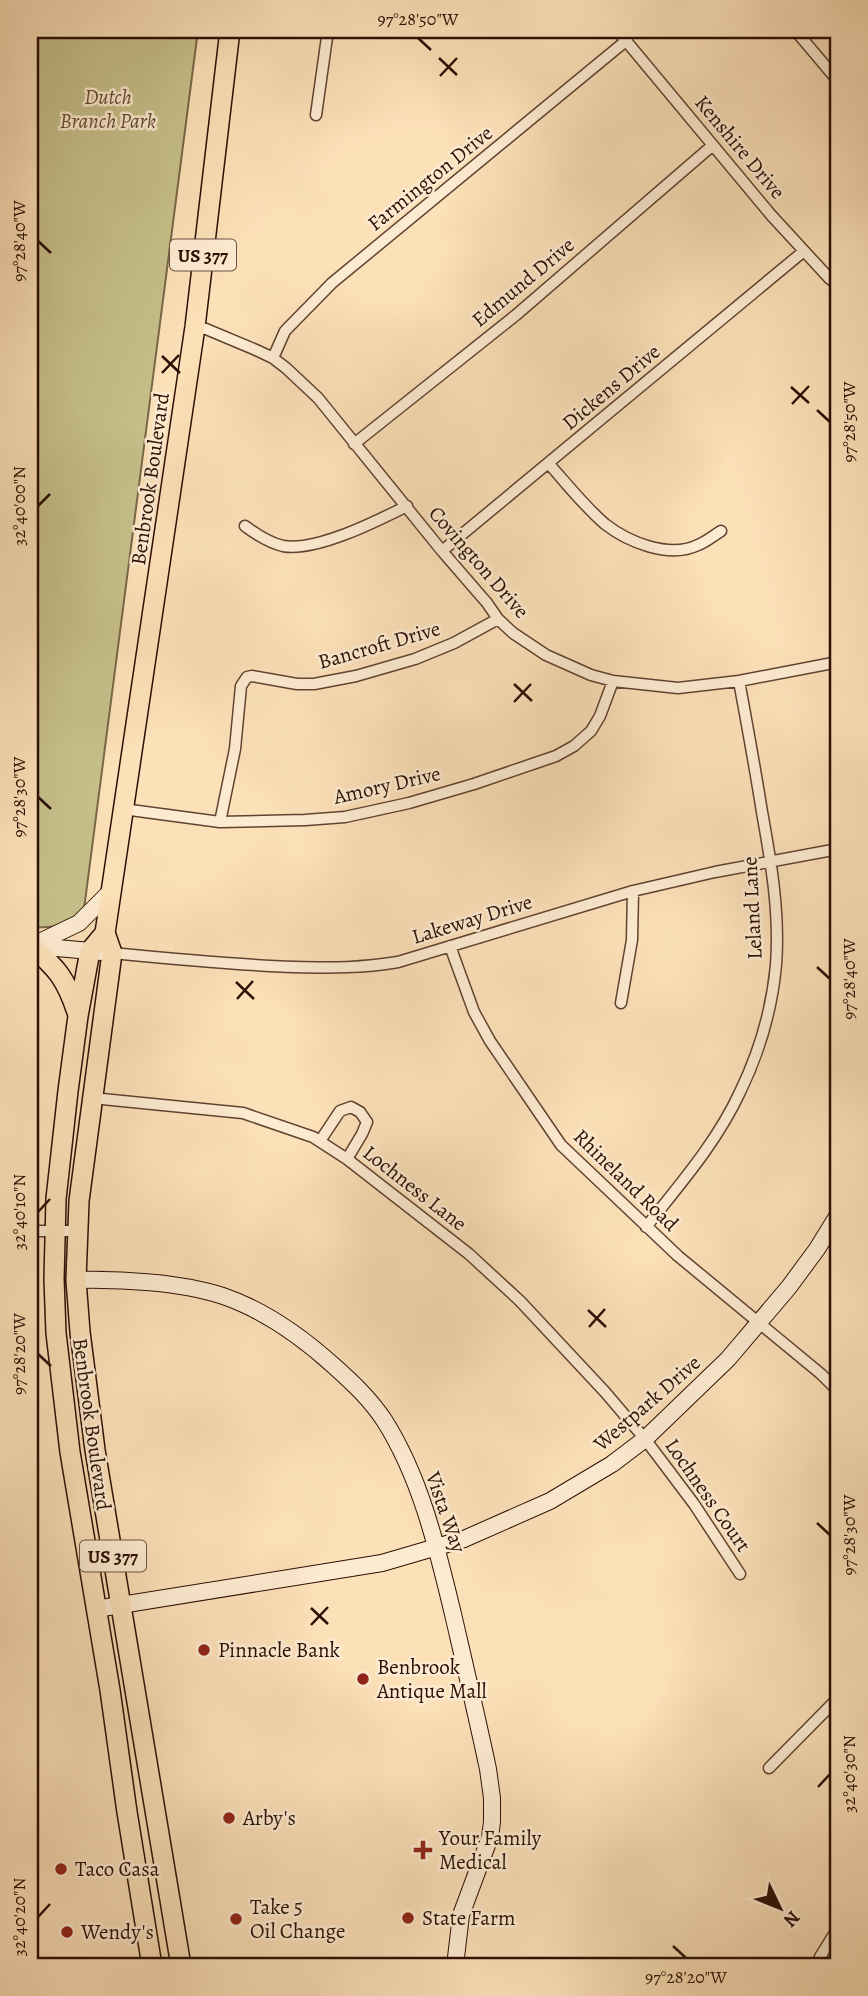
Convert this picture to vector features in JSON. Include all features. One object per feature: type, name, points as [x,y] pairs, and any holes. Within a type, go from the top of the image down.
[{"type":"highway","name":"Benbrook Boulevard","points":[[181,1966],[95,1450],[76,1280],[79,1201],[112,953],[105,933],[195,327],[230,30]]},
{"type":"highway","name":"Benbrook Boulevard","points":[[105,933],[90,951],[78,1016],[58,1177],[54,1279],[59,1363],[70,1452],[152,1966]]},
{"type":"highway","points":[[30,946],[46,959],[64,980],[78,1016]]},
{"type":"street","points":[[316,115],[328,30]]},
{"type":"street","name":"Kenshire Drive","points":[[617,30],[804,251],[838,285]]},
{"type":"street","points":[[795,30],[838,81]]},
{"type":"street","name":"Farmington Drive","points":[[273,358],[285,331],[332,283],[626,40]]},
{"type":"street","name":"Edmund Drive","points":[[354,444],[516,315],[713,145]]},
{"type":"street","name":"Dickens Drive","points":[[442,551],[804,251]]},
{"type":"street","name":"Covington Drive","points":[[195,327],[206,329],[273,358],[318,398],[498,619],[513,633],[546,655],[591,675],[613,681],[678,688],[739,681],[838,662]]},
{"type":"street","points":[[549,464],[604,523],[620,534],[648,546],[667,550],[688,549],[721,531]]},
{"type":"street","points":[[244,527],[274,543],[296,547],[337,537],[407,506]]},
{"type":"street","name":"Bancroft Drive","points":[[220,822],[235,749],[241,686],[247,677],[306,684],[356,676],[415,659],[454,643],[498,619]]},
{"type":"street","name":"Amory Drive","points":[[123,809],[220,822],[305,820],[345,817],[435,795],[556,756],[574,746],[591,731],[600,716],[613,681]]},
{"type":"street","name":"Leland Lane","points":[[646,1227],[713,1139],[741,1091],[768,1013],[776,964],[777,916],[771,862],[739,681]]},
{"type":"street","name":"Lakeway Drive","points":[[112,953],[200,962],[353,968],[398,962],[633,891],[715,872],[838,849]]},
{"type":"street","points":[[30,946],[79,923],[111,891]]},
{"type":"street","points":[[621,1003],[632,940],[633,891]]},
{"type":"street","points":[[30,946],[112,953]]},
{"type":"street","name":"Rhineland Road","points":[[450,946],[465,989],[490,1041],[561,1145],[646,1227],[838,1391]]},
{"type":"street","name":"Lochness Lane","points":[[92,1098],[243,1113],[320,1141],[469,1254],[520,1301],[645,1439]]},
{"type":"street","points":[[320,1141],[340,1111],[351,1107],[360,1112],[367,1122],[347,1159]]},
{"type":"street","name":"Westpark Drive","points":[[96,1609],[382,1563],[438,1548],[487,1530],[550,1501],[612,1464],[645,1439],[729,1359],[789,1287],[838,1215]]},
{"type":"street","points":[[30,1231],[78,1230]]},
{"type":"street","name":"Vista Way","points":[[76,1280],[149,1283],[206,1292],[249,1307],[287,1328],[304,1341],[358,1387],[386,1423],[413,1477],[438,1548],[488,1769],[492,1798],[490,1838],[461,1915],[455,1966]]},
{"type":"street","name":"Lochness Court","points":[[645,1439],[694,1504],[740,1574]]},
{"type":"street","points":[[769,1768],[838,1698]]},
{"type":"street","points":[[817,1966],[838,1928]]},
{"type":"green space","name":"Dutch Branch Park","points":[[30,30],[198,30],[83,917],[64,926],[30,928]]},
{"type":"place","name":"Pinnacle Bank","points":[[204,1650]]},
{"type":"place","name":"Benbrook Antique Mall","points":[[363,1679]]},
{"type":"place","name":"Arby's","points":[[229,1818]]},
{"type":"place","name":"Your Family Medical","points":[[423,1850]]},
{"type":"place","name":"Taco Casa","points":[[61,1869]]},
{"type":"place","name":"State Farm","points":[[408,1918]]},
{"type":"place","name":"Take 5 Oil Change","points":[[236,1919]]},
{"type":"place","name":"Wendy's","points":[[67,1932]]}]
